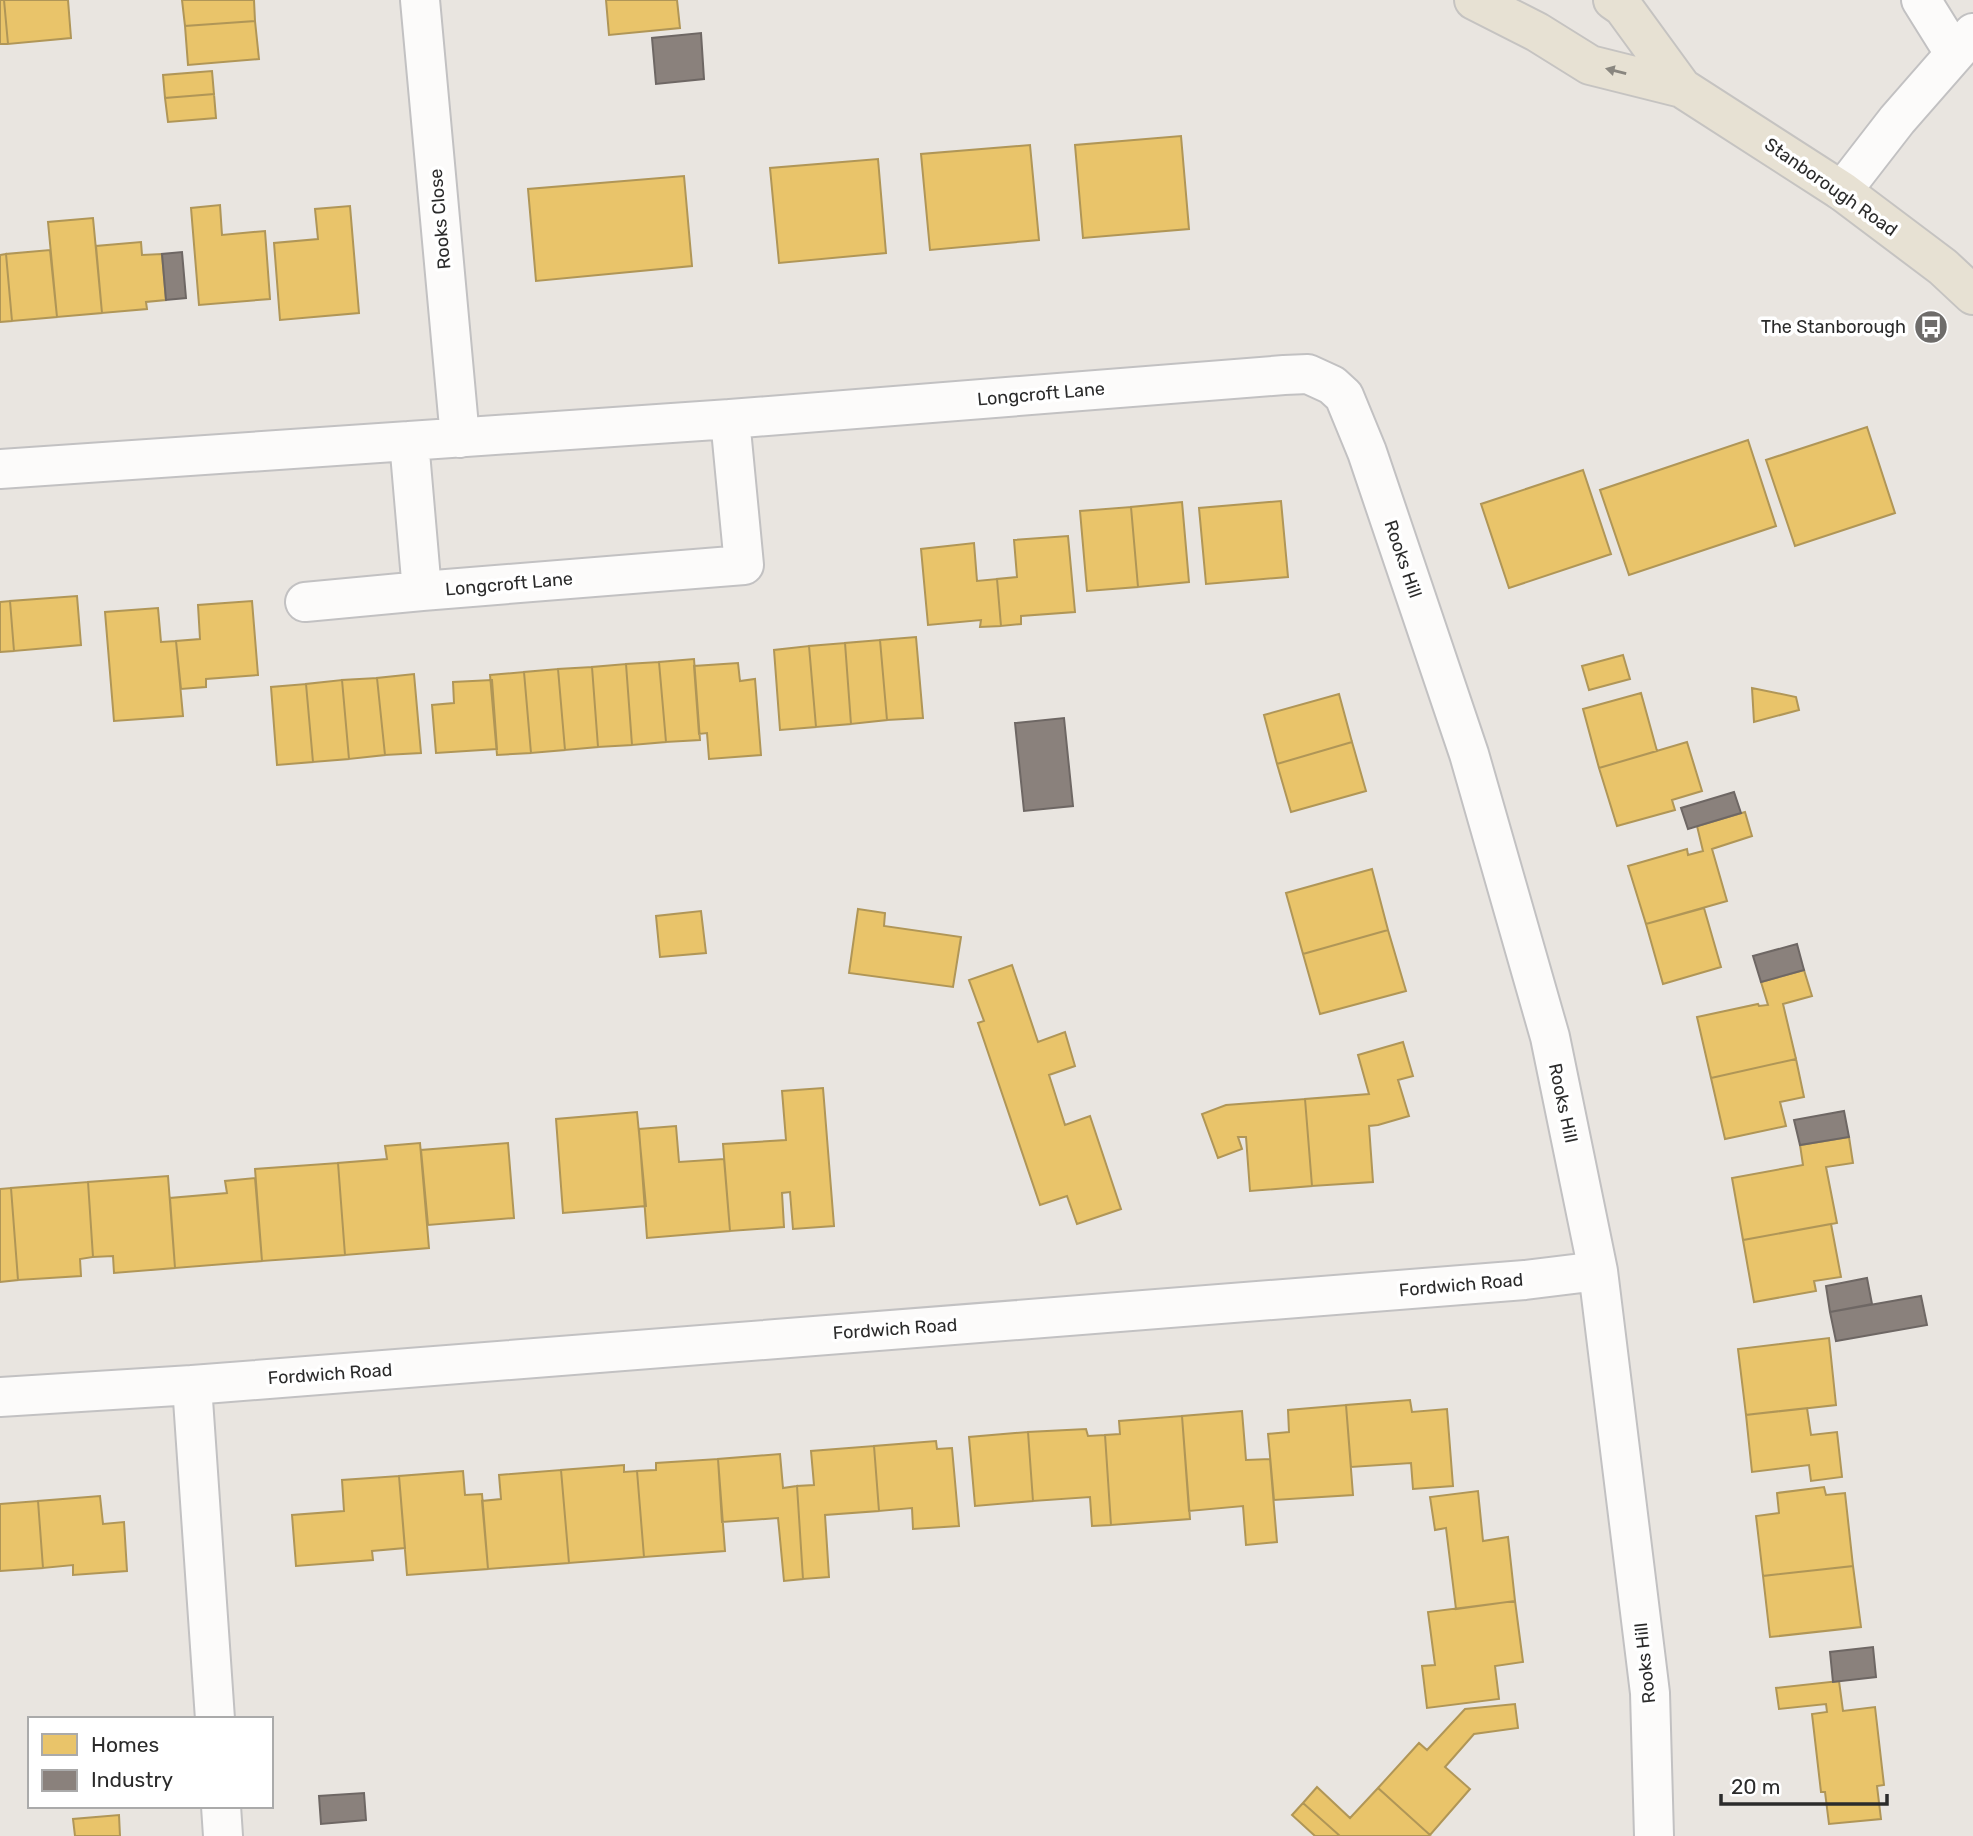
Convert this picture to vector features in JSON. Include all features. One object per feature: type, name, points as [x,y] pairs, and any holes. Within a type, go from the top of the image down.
[{"type":"main road","name":"Stanborough Road","points":[[1474,0],[1537,32],[1590,65],[1682,88],[1842,191],[1943,267],[1973,295]]},
{"type":"main road","name":"Stanborough Road","points":[[1613,0],[1623,7],[1682,88]]},
{"type":"street","name":"Rooks Close","points":[[420,0],[460,438]]},
{"type":"street","points":[[1842,191],[1964,43],[1921,0]]},
{"type":"street","name":"Longcroft Lane","points":[[0,469],[730,419],[1284,375],[1308,374],[1332,385],[1344,396]]},
{"type":"street","name":"Rooks Hill","points":[[1344,396],[1367,452],[1469,754],[1550,1037],[1598,1271],[1650,1693],[1654,1836]]},
{"type":"street","name":"Longcroft Lane","points":[[305,602],[744,565],[730,419]]},
{"type":"street","name":"Longcroft Lane","points":[[409,441],[422,591]]},
{"type":"street","name":"Fordwich Road","points":[[0,1397],[192,1385],[1525,1280],[1598,1271]]},
{"type":"street","points":[[192,1385],[215,1717]]},
{"type":"street","points":[[221,1808],[223,1836]]},
{"type":"building: Homes","points":[[0,0],[4,0],[8,44],[0,44]]},
{"type":"building: Homes","points":[[4,0],[68,0],[71,38],[8,44]]},
{"type":"building: Homes","points":[[182,0],[254,0],[255,21],[185,26]]},
{"type":"building: Homes","points":[[606,0],[677,0],[680,28],[609,35]]},
{"type":"building: Homes","points":[[255,21],[259,59],[188,65],[185,26]]},
{"type":"building: Homes","points":[[212,71],[214,94],[165,98],[163,75]]},
{"type":"building: Homes","points":[[214,94],[216,118],[168,122],[165,98]]},
{"type":"building: Homes","points":[[1181,136],[1189,229],[1083,238],[1075,145]]},
{"type":"building: Homes","points":[[1030,145],[1039,240],[930,250],[921,154]]},
{"type":"building: Homes","points":[[878,159],[886,253],[779,263],[770,168]]},
{"type":"building: Homes","points":[[684,176],[692,266],[536,281],[528,189]]},
{"type":"building: Homes","points":[[220,205],[222,235],[265,231],[270,299],[199,305],[191,208]]},
{"type":"building: Homes","points":[[350,206],[359,313],[280,320],[274,243],[318,239],[315,209]]},
{"type":"building: Homes","points":[[93,218],[102,313],[57,317],[48,222]]},
{"type":"building: Homes","points":[[141,242],[142,255],[162,254],[166,300],[146,302],[147,309],[102,313],[96,246]]},
{"type":"building: Homes","points":[[50,250],[57,317],[12,321],[6,254]]},
{"type":"building: Homes","points":[[6,254],[12,321],[0,322],[0,255]]},
{"type":"building: Homes","points":[[1867,427],[1895,513],[1795,546],[1766,460]]},
{"type":"building: Homes","points":[[1748,440],[1776,526],[1629,575],[1600,490]]},
{"type":"building: Homes","points":[[1583,470],[1611,554],[1509,588],[1481,504]]},
{"type":"building: Homes","points":[[1281,501],[1288,577],[1206,584],[1199,508]]},
{"type":"building: Homes","points":[[1182,502],[1189,582],[1138,587],[1131,507]]},
{"type":"building: Homes","points":[[1131,507],[1138,587],[1087,591],[1080,511]]},
{"type":"building: Homes","points":[[1068,536],[1075,612],[1021,616],[1021,624],[1001,626],[997,579],[1017,577],[1014,540]]},
{"type":"building: Homes","points":[[974,543],[977,581],[997,579],[1001,626],[980,627],[981,620],[928,625],[921,549]]},
{"type":"building: Homes","points":[[77,596],[81,645],[14,651],[10,601]]},
{"type":"building: Homes","points":[[10,601],[14,651],[0,652],[0,602]]},
{"type":"building: Homes","points":[[252,601],[258,675],[206,679],[206,687],[181,689],[176,641],[200,639],[198,605]]},
{"type":"building: Homes","points":[[158,608],[161,642],[176,641],[183,716],[114,721],[105,612]]},
{"type":"building: Homes","points":[[916,637],[923,718],[887,720],[880,640]]},
{"type":"building: Homes","points":[[880,640],[887,720],[851,724],[845,643]]},
{"type":"building: Homes","points":[[845,643],[851,724],[816,727],[809,646]]},
{"type":"building: Homes","points":[[809,646],[816,727],[780,730],[774,650]]},
{"type":"building: Homes","points":[[1623,655],[1630,679],[1589,690],[1582,666]]},
{"type":"building: Homes","points":[[694,659],[700,740],[666,742],[659,662]]},
{"type":"building: Homes","points":[[659,662],[666,742],[632,745],[626,664]]},
{"type":"building: Homes","points":[[738,663],[740,681],[755,679],[761,755],[709,759],[707,733],[699,734],[694,666]]},
{"type":"building: Homes","points":[[626,664],[632,745],[598,747],[592,667]]},
{"type":"building: Homes","points":[[592,667],[598,747],[565,750],[558,669]]},
{"type":"building: Homes","points":[[558,669],[565,750],[531,753],[524,672]]},
{"type":"building: Homes","points":[[524,672],[531,753],[497,755],[490,675]]},
{"type":"building: Homes","points":[[414,674],[421,753],[385,755],[377,678]]},
{"type":"building: Homes","points":[[377,678],[385,755],[349,759],[342,680]]},
{"type":"building: Homes","points":[[342,680],[349,759],[313,762],[306,684]]},
{"type":"building: Homes","points":[[492,680],[497,749],[436,753],[432,705],[454,703],[453,682]]},
{"type":"building: Homes","points":[[306,684],[313,762],[277,765],[271,687]]},
{"type":"building: Homes","points":[[1752,688],[1796,697],[1799,710],[1754,722]]},
{"type":"building: Homes","points":[[1641,693],[1657,751],[1599,768],[1583,709]]},
{"type":"building: Homes","points":[[1339,694],[1352,742],[1277,764],[1264,715]]},
{"type":"building: Homes","points":[[1352,742],[1366,791],[1291,812],[1277,764]]},
{"type":"building: Homes","points":[[1687,742],[1702,791],[1672,800],[1675,810],[1617,826],[1599,768]]},
{"type":"building: Homes","points":[[1745,812],[1752,836],[1712,849],[1727,901],[1646,924],[1628,866],[1687,849],[1688,855],[1703,851],[1697,826]]},
{"type":"building: Homes","points":[[1372,869],[1388,930],[1303,954],[1286,893]]},
{"type":"building: Homes","points":[[1704,908],[1721,967],[1663,984],[1646,924]]},
{"type":"building: Homes","points":[[858,909],[885,913],[884,926],[961,937],[953,987],[849,973]]},
{"type":"building: Homes","points":[[701,911],[706,953],[660,957],[656,916]]},
{"type":"building: Homes","points":[[1388,930],[1406,991],[1320,1014],[1303,954]]},
{"type":"building: Homes","points":[[1012,965],[1038,1042],[1065,1032],[1075,1066],[1049,1075],[1065,1125],[1090,1116],[1121,1209],[1077,1224],[1067,1196],[1040,1205],[978,1023],[984,1021],[969,980]]},
{"type":"building: Homes","points":[[1804,970],[1812,996],[1783,1004],[1796,1059],[1711,1078],[1697,1017],[1758,1004],[1768,1005],[1761,982]]},
{"type":"building: Homes","points":[[1403,1042],[1413,1076],[1398,1080],[1409,1116],[1369,1126],[1373,1182],[1312,1186],[1305,1099],[1369,1094],[1358,1055]]},
{"type":"building: Homes","points":[[1796,1059],[1804,1097],[1780,1102],[1786,1126],[1725,1139],[1711,1078]]},
{"type":"building: Homes","points":[[823,1088],[834,1226],[793,1229],[790,1192],[782,1193],[784,1227],[730,1231],[723,1144],[786,1140],[782,1091]]},
{"type":"building: Homes","points":[[1305,1099],[1312,1186],[1250,1191],[1246,1137],[1238,1137],[1242,1149],[1218,1158],[1202,1114],[1226,1105]]},
{"type":"building: Homes","points":[[637,1112],[646,1206],[563,1213],[556,1119]]},
{"type":"building: Homes","points":[[676,1126],[679,1162],[724,1159],[730,1231],[647,1238],[639,1129]]},
{"type":"building: Homes","points":[[1849,1137],[1853,1163],[1826,1167],[1837,1223],[1743,1240],[1732,1178],[1803,1165],[1800,1145]]},
{"type":"building: Homes","points":[[420,1143],[429,1248],[345,1255],[338,1163],[387,1159],[385,1146]]},
{"type":"building: Homes","points":[[508,1143],[514,1218],[428,1225],[421,1150]]},
{"type":"building: Homes","points":[[338,1163],[345,1255],[262,1261],[255,1169]]},
{"type":"building: Homes","points":[[168,1176],[175,1268],[114,1273],[113,1256],[93,1257],[88,1182]]},
{"type":"building: Homes","points":[[255,1178],[262,1261],[175,1268],[170,1198],[227,1193],[225,1181]]},
{"type":"building: Homes","points":[[88,1182],[93,1257],[80,1259],[81,1276],[18,1280],[11,1188]]},
{"type":"building: Homes","points":[[11,1188],[18,1280],[0,1282],[0,1189]]},
{"type":"building: Homes","points":[[1831,1224],[1841,1277],[1814,1281],[1816,1291],[1754,1302],[1743,1240]]},
{"type":"building: Homes","points":[[1829,1338],[1836,1405],[1746,1415],[1738,1349]]},
{"type":"building: Homes","points":[[1410,1400],[1412,1412],[1447,1409],[1453,1486],[1413,1489],[1411,1463],[1351,1467],[1346,1405]]},
{"type":"building: Homes","points":[[1346,1405],[1353,1495],[1274,1500],[1268,1434],[1289,1432],[1288,1410]]},
{"type":"building: Homes","points":[[1807,1408],[1811,1435],[1837,1432],[1842,1477],[1811,1481],[1809,1465],[1752,1472],[1746,1415]]},
{"type":"building: Homes","points":[[1242,1411],[1246,1460],[1270,1459],[1277,1542],[1246,1545],[1243,1506],[1189,1511],[1182,1416]]},
{"type":"building: Homes","points":[[1182,1416],[1190,1519],[1111,1525],[1105,1435],[1120,1434],[1119,1421]]},
{"type":"building: Homes","points":[[1086,1429],[1088,1436],[1105,1435],[1111,1525],[1092,1526],[1090,1497],[1033,1501],[1028,1432]]},
{"type":"building: Homes","points":[[1028,1432],[1033,1501],[975,1506],[969,1437]]},
{"type":"building: Homes","points":[[936,1441],[937,1449],[952,1448],[959,1526],[913,1529],[912,1508],[879,1511],[874,1446]]},
{"type":"building: Homes","points":[[874,1446],[879,1511],[825,1515],[829,1577],[803,1579],[797,1486],[814,1485],[811,1451]]},
{"type":"building: Homes","points":[[780,1454],[783,1488],[797,1486],[803,1579],[784,1581],[778,1518],[722,1522],[718,1459]]},
{"type":"building: Homes","points":[[718,1459],[725,1551],[644,1557],[637,1471],[656,1470],[656,1463]]},
{"type":"building: Homes","points":[[624,1465],[624,1472],[637,1471],[644,1557],[569,1563],[561,1470]]},
{"type":"building: Homes","points":[[561,1470],[569,1563],[488,1569],[482,1501],[501,1499],[499,1475]]},
{"type":"building: Homes","points":[[463,1471],[465,1495],[482,1494],[488,1569],[407,1575],[399,1476]]},
{"type":"building: Homes","points":[[399,1476],[405,1548],[372,1551],[373,1560],[296,1566],[292,1515],[344,1511],[342,1480]]},
{"type":"building: Homes","points":[[1824,1487],[1826,1495],[1845,1493],[1853,1566],[1763,1576],[1756,1516],[1779,1513],[1777,1493]]},
{"type":"building: Homes","points":[[1478,1491],[1483,1541],[1508,1537],[1515,1601],[1456,1609],[1446,1528],[1435,1530],[1430,1497]]},
{"type":"building: Homes","points":[[100,1496],[103,1524],[124,1522],[127,1571],[73,1575],[73,1565],[43,1568],[38,1501]]},
{"type":"building: Homes","points":[[38,1501],[43,1568],[0,1571],[0,1504]]},
{"type":"building: Homes","points":[[1853,1566],[1861,1627],[1770,1637],[1763,1576]]},
{"type":"building: Homes","points":[[1515,1601],[1523,1662],[1495,1666],[1499,1699],[1427,1708],[1422,1666],[1435,1665],[1428,1612]]},
{"type":"building: Homes","points":[[1839,1681],[1843,1711],[1875,1707],[1884,1785],[1877,1786],[1881,1819],[1829,1824],[1825,1792],[1821,1792],[1812,1714],[1827,1712],[1826,1704],[1779,1709],[1776,1688]]},
{"type":"building: Homes","points":[[1515,1704],[1518,1728],[1474,1734],[1445,1767],[1470,1789],[1430,1835],[1378,1788],[1419,1743],[1427,1750],[1465,1709]]},
{"type":"building: Homes","points":[[1317,1787],[1350,1818],[1378,1788],[1430,1835],[1340,1836],[1303,1803]]},
{"type":"building: Homes","points":[[1303,1803],[1340,1836],[1315,1836],[1292,1815]]},
{"type":"building: Homes","points":[[119,1815],[120,1836],[75,1836],[73,1819]]},
{"type":"building: Industry","points":[[701,33],[704,79],[656,84],[652,38]]},
{"type":"building: Industry","points":[[182,252],[186,298],[166,300],[162,254]]},
{"type":"building: Industry","points":[[1064,718],[1073,806],[1024,811],[1015,723]]},
{"type":"building: Industry","points":[[1734,792],[1741,813],[1688,829],[1681,808]]},
{"type":"building: Industry","points":[[1797,944],[1804,970],[1761,982],[1753,956]]},
{"type":"building: Industry","points":[[1844,1111],[1849,1137],[1800,1145],[1794,1120]]},
{"type":"building: Industry","points":[[1867,1278],[1872,1304],[1830,1312],[1826,1286]]},
{"type":"building: Industry","points":[[1921,1296],[1927,1325],[1836,1341],[1830,1312]]},
{"type":"building: Industry","points":[[1873,1647],[1876,1677],[1833,1682],[1830,1652]]},
{"type":"building: Industry","points":[[364,1793],[366,1820],[321,1824],[319,1796]]},
{"type":"place","name":"The Stanborough","points":[[1931,327]]}]
